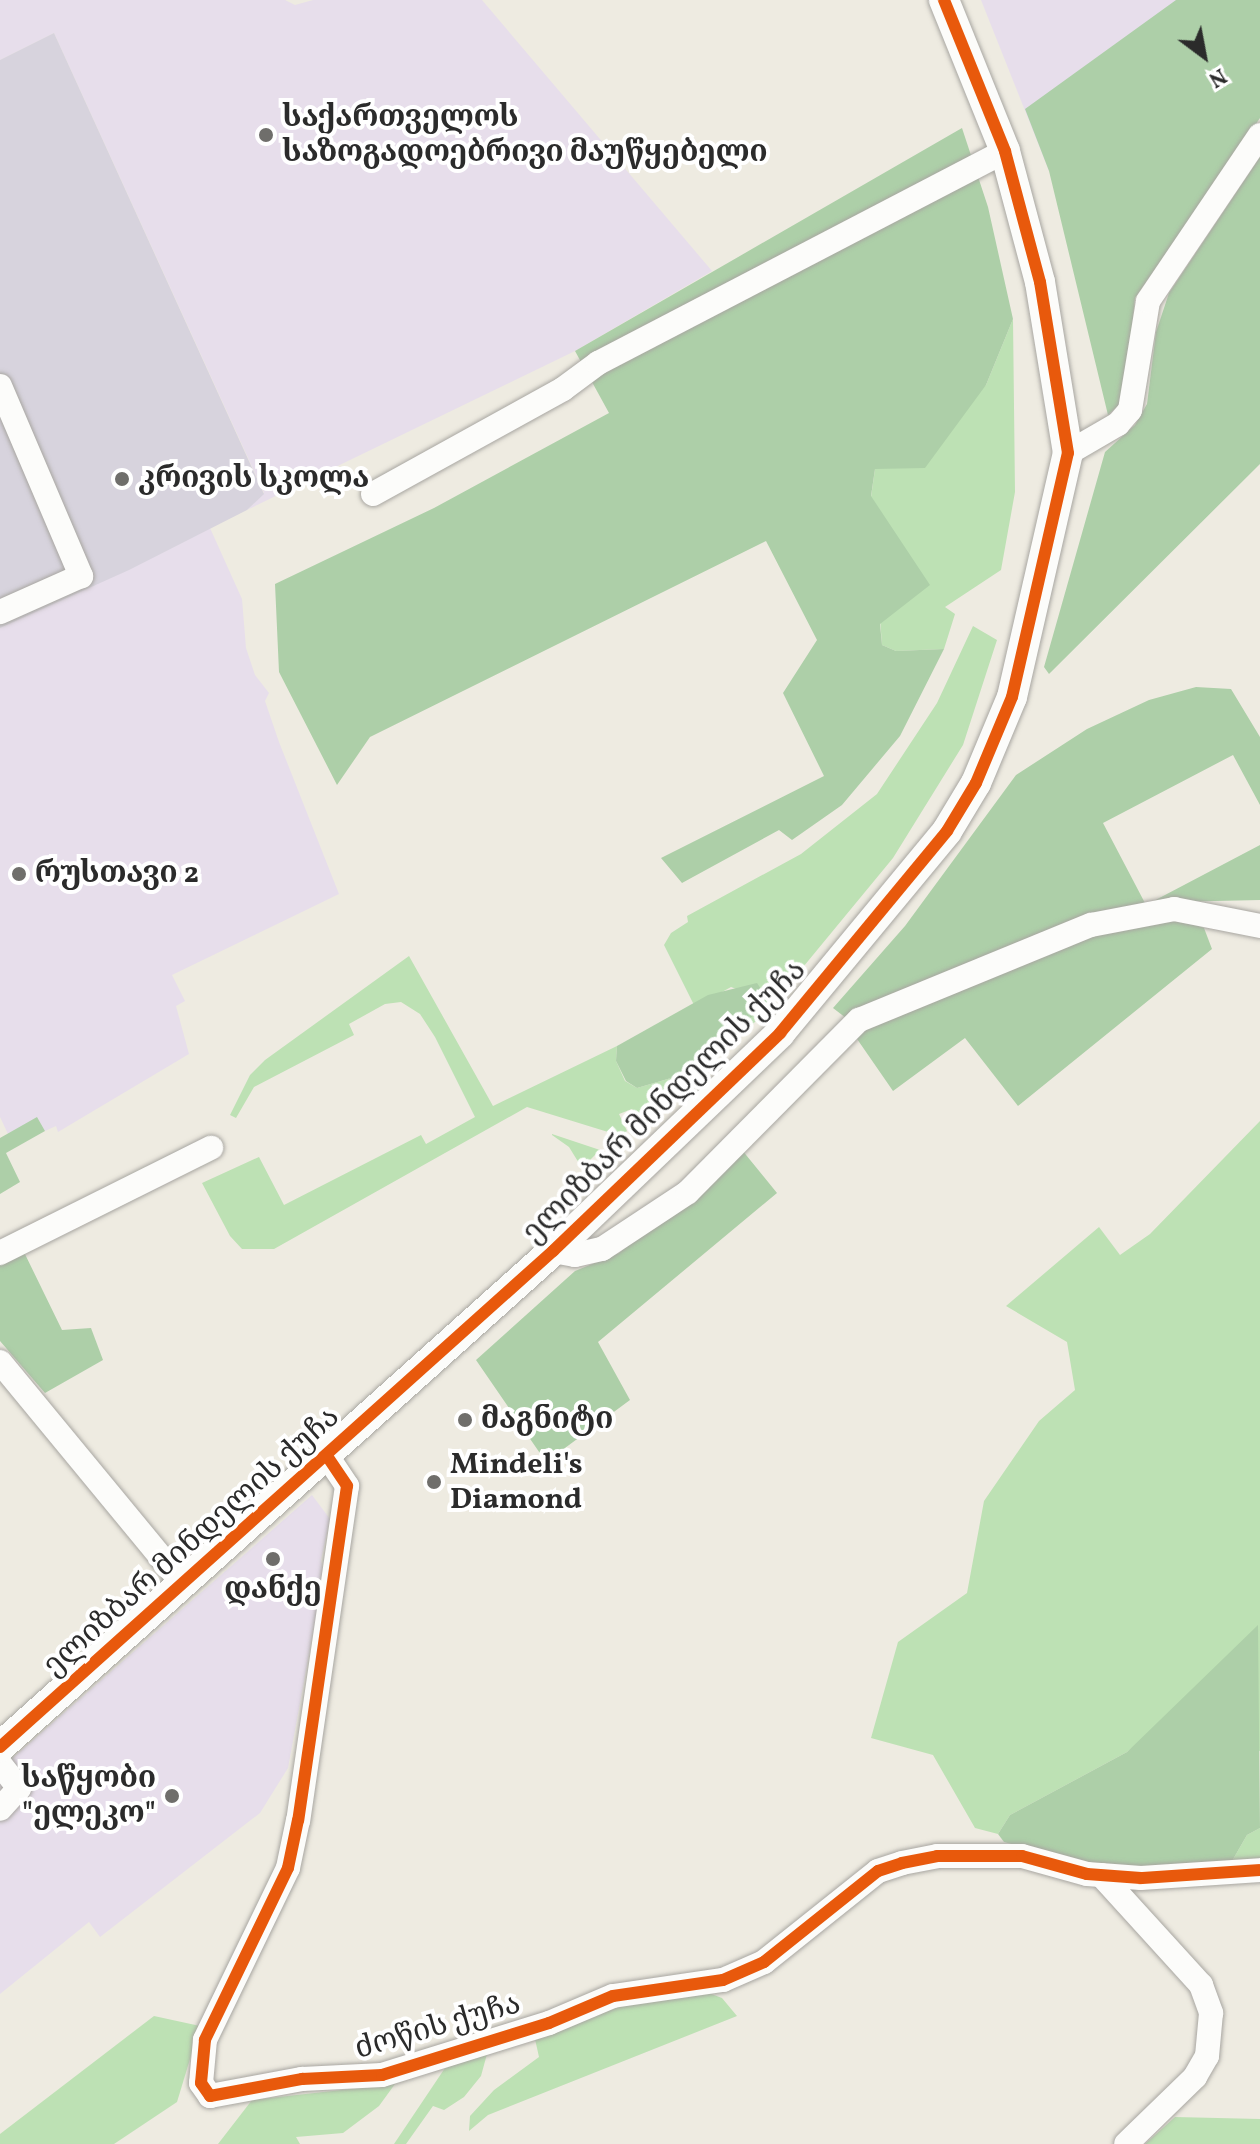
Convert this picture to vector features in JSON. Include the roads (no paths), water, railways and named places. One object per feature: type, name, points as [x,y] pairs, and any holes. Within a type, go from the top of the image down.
[{"type":"street","name":"ელიზბარ მინდელის ქუჩა","points":[[0,1747],[553,1251],[780,1033],[947,831],[976,783],[1012,697],[1068,453],[1040,282],[1005,151],[944,0]]},
{"type":"street","points":[[1068,453],[1118,424],[1130,410],[1148,301],[1260,135]]},
{"type":"street","points":[[373,494],[563,389],[598,363],[1005,151]]},
{"type":"street","points":[[0,386],[81,576],[0,612]]},
{"type":"street","points":[[553,1251],[575,1255],[602,1249],[688,1192],[859,1020],[1091,925],[1174,909],[1260,926]]},
{"type":"street","points":[[0,1253],[211,1148]]},
{"type":"street","points":[[0,1362],[183,1584]]},
{"type":"street","name":"ძოწის ქუჩა","points":[[327,1456],[347,1486],[346,1499],[298,1820],[288,1868],[205,2040],[201,2083],[210,2096],[302,2079],[382,2075],[549,2023],[613,1996],[723,1980],[764,1962],[878,1871],[902,1863],[937,1856],[1022,1856],[1101,1875],[1201,1878],[1260,1870]]},
{"type":"street","points":[[0,1764],[19,1788],[0,1809]]},
{"type":"street","points":[[1101,1875],[1201,1985],[1211,2013],[1207,2056],[1195,2077],[1126,2144]]},
{"type":"place","name":"საქართველოს საზოგადოებრივი მაუწყებელი","points":[[266,135]]},
{"type":"place","name":"კრივის სკოლა","points":[[122,479]]},
{"type":"place","name":"რუსთავი 2","points":[[19,874]]},
{"type":"place","name":"მაგნიტი","points":[[465,1420]]},
{"type":"place","name":"Mindeli's Diamond","points":[[434,1482]]},
{"type":"place","name":"დანქე","points":[[273,1559]]},
{"type":"place","name":"საწყობი \"ელეკო\"","points":[[172,1796]]}]
